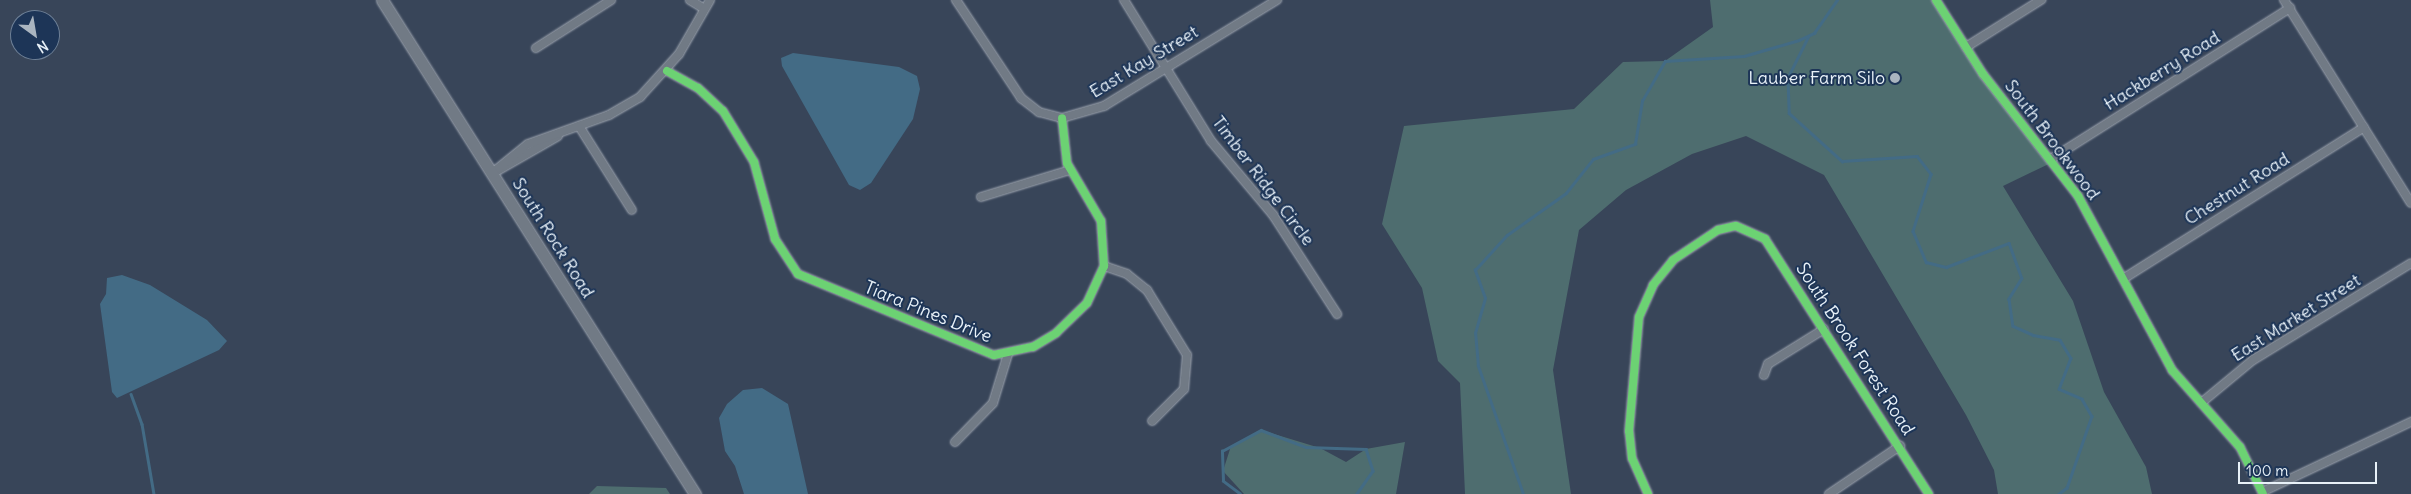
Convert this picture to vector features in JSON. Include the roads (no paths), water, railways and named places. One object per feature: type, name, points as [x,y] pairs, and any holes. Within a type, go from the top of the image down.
[{"type":"main road","name":"South Rock Road","points":[[382,0],[695,494]]},
{"type":"street","points":[[536,48],[611,0]]},
{"type":"street","points":[[690,0],[703,8]]},
{"type":"street","points":[[492,173],[564,132],[624,108],[667,70],[703,8],[710,0]]},
{"type":"street","points":[[956,0],[1021,98],[1039,112],[1062,118]]},
{"type":"street","name":"Timber Ridge Circle","points":[[1124,0],[1211,140],[1278,221],[1337,314]]},
{"type":"street","name":"East Kay Street","points":[[1062,118],[1104,106],[1277,0]]},
{"type":"street","name":"South Brookwood","points":[[1936,0],[1966,47],[2051,159],[2126,277],[2161,351],[2240,448],[2262,493]]},
{"type":"street","points":[[1966,47],[2041,0]]},
{"type":"street","points":[[2284,0],[2411,203]]},
{"type":"street","name":"Hackberry Road","points":[[2051,159],[2290,8]]},
{"type":"street","name":"Tiara Pines Drive","points":[[667,70],[698,88],[723,111],[754,162],[776,239],[798,274],[931,327],[973,350],[1008,354],[1046,340],[1074,318],[1094,292],[1104,266],[1100,221],[1070,170],[1063,149],[1062,118]]},
{"type":"street","points":[[579,126],[632,210]]},
{"type":"street","name":"Chestnut Road","points":[[2126,277],[2364,127]]},
{"type":"street","points":[[981,197],[1070,170]]},
{"type":"street","name":"South Brook Forest Road","points":[[1648,494],[1632,458],[1629,431],[1645,301],[1673,260],[1718,230],[1747,228],[1765,239],[1900,446],[1929,494]]},
{"type":"street","name":"East Market Street","points":[[2202,403],[2253,360],[2411,263]]},
{"type":"street","points":[[1104,266],[1127,274],[1147,290],[1187,355],[1184,389],[1152,421]]},
{"type":"street","points":[[1764,375],[1768,364],[1824,329]]},
{"type":"street","points":[[955,442],[985,415],[1000,387],[1008,354]]},
{"type":"street","points":[[2262,493],[2411,422]]},
{"type":"street","points":[[1829,494],[1900,446]]},
{"type":"water","points":[[793,53],[899,67],[917,76],[920,89],[913,119],[871,183],[860,190],[849,185],[782,66],[781,58]]},
{"type":"water","points":[[122,275],[150,285],[207,320],[227,341],[219,350],[117,398],[112,392],[100,304],[106,294],[107,278]]},
{"type":"water","points":[[762,388],[788,404],[808,494],[744,494],[735,466],[725,451],[719,418],[727,404],[743,390]]},
{"type":"waterway","points":[[1523,494],[1478,366],[1475,333],[1485,298],[1475,270],[1507,235],[1566,193],[1593,159],[1635,144],[1642,101],[1665,61],[1744,56],[1799,40],[1814,33],[1837,0]]},
{"type":"waterway","points":[[1809,36],[1788,78],[1789,113],[1842,161],[1917,156],[1931,174],[1913,231],[1926,262],[1946,267],[2009,243],[2022,278],[2009,299],[2013,326],[2033,335],[2060,340],[2071,358],[2059,389],[2082,399],[2092,416],[2067,488],[2059,494]]},
{"type":"waterway","points":[[131,394],[142,424],[154,494]]},
{"type":"waterway","points":[[1240,494],[1223,481],[1222,451],[1261,430],[1306,447],[1366,449],[1373,471],[1357,494]]},
{"type":"place","name":"Lauber Farm Silo","points":[[1895,78]]}]
